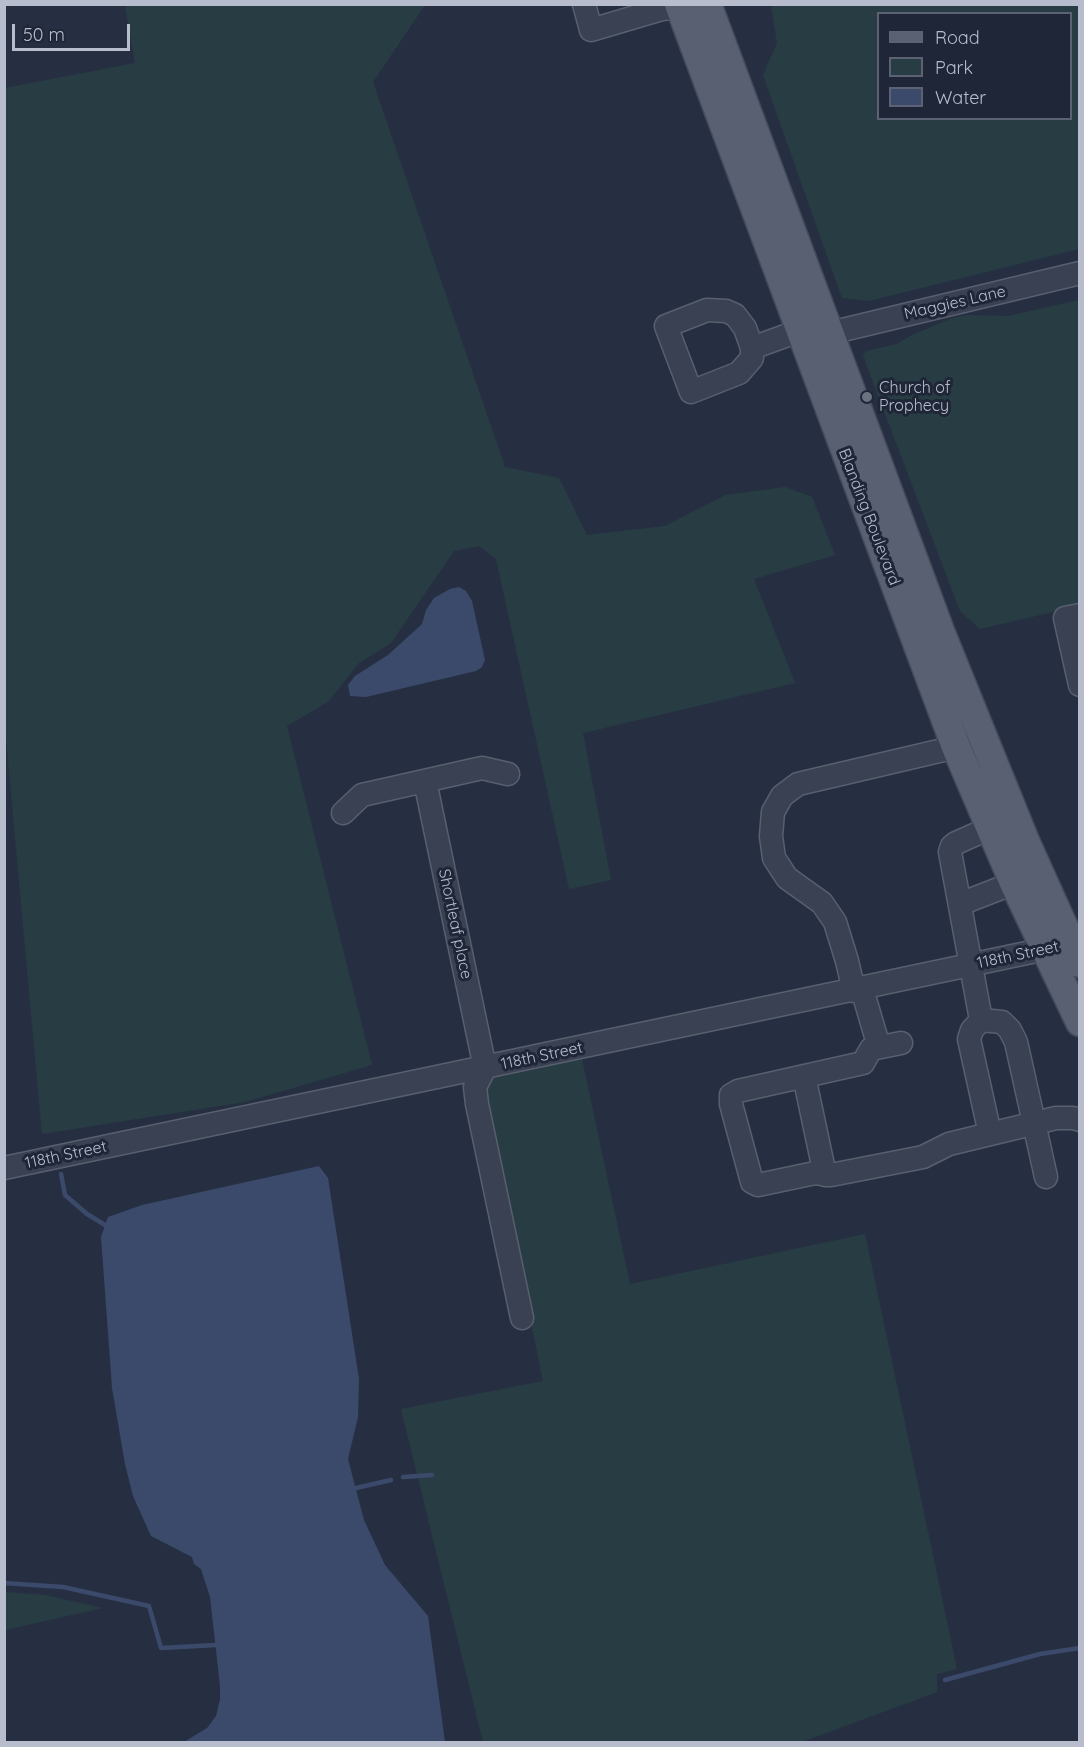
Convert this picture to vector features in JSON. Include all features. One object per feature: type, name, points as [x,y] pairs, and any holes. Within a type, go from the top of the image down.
[{"type":"main road","name":"Blanding Boulevard","points":[[707,4],[852,394],[928,636],[956,747],[1014,883],[1068,950]]},
{"type":"main road","name":"Blanding Boulevard","points":[[685,5],[799,331],[928,636],[982,739],[1068,950],[1080,1022]]},
{"type":"main road","points":[[775,267],[806,313],[830,333]]},
{"type":"main road","points":[[799,331],[822,347],[852,394]]},
{"type":"street","points":[[584,4],[591,30],[662,9],[685,5]]},
{"type":"street","name":"Maggies Lane","points":[[830,333],[1080,273]]},
{"type":"street","points":[[752,348],[799,331]]},
{"type":"street","points":[[1080,615],[1065,618],[1080,685]]},
{"type":"street","points":[[956,747],[798,784],[782,796],[774,812],[771,836],[774,858],[787,878],[822,903],[835,922],[858,990],[890,1045],[871,1049],[863,1062],[738,1091],[731,1095],[731,1104],[752,1182],[758,1185],[815,1173],[831,1175],[923,1157],[949,1144],[1056,1118],[1080,1120]]},
{"type":"street","points":[[343,813],[362,795],[482,768],[508,774]]},
{"type":"street","name":"Shortleaf place","points":[[425,781],[485,1068]]},
{"type":"street","points":[[981,1020],[950,852],[952,846],[990,828]]},
{"type":"street","points":[[960,904],[1014,883]]},
{"type":"street","name":"118th Street","points":[[4,1168],[971,966],[1068,950]]},
{"type":"street","points":[[981,1020],[1002,1022],[1010,1030],[1016,1042],[1046,1177]]},
{"type":"street","points":[[981,1020],[972,1030],[969,1039],[990,1134]]},
{"type":"street","points":[[485,1068],[475,1087],[477,1104],[522,1318]]},
{"type":"street","points":[[804,1076],[825,1175]]},
{"type":"green space","points":[[125,5],[425,5],[373,82],[505,467],[559,478],[587,535],[665,526],[726,495],[785,487],[812,497],[835,555],[754,579],[795,683],[583,733],[611,880],[569,889],[496,559],[479,546],[454,551],[391,643],[359,663],[328,702],[287,726],[372,1065],[245,1102],[42,1134],[4,717],[5,88],[135,63]]},
{"type":"green space","points":[[771,5],[1079,5],[1079,249],[869,301],[842,298],[763,75],[777,43]]},
{"type":"green space","points":[[1079,300],[1079,606],[980,629],[960,611],[863,356],[866,351],[897,344],[952,318],[968,315],[1008,316]]},
{"type":"green space","points":[[582,1059],[630,1284],[865,1234],[957,1669],[937,1674],[937,1692],[802,1742],[483,1742],[401,1409],[543,1381],[481,1078]]},
{"type":"green space","points":[[5,1592],[45,1595],[103,1608],[5,1630]]},
{"type":"water","points":[[459,587],[466,591],[472,601],[485,660],[482,667],[476,671],[366,697],[350,696],[348,685],[355,676],[388,655],[422,624],[426,610],[434,598]]},
{"type":"water","points":[[319,1166],[328,1178],[359,1379],[358,1417],[348,1459],[364,1520],[385,1565],[428,1616],[445,1742],[184,1742],[207,1728],[216,1716],[220,1699],[210,1597],[201,1569],[194,1564],[192,1557],[151,1536],[133,1496],[112,1388],[101,1237],[108,1217],[142,1205]]},
{"type":"waterway","points":[[61,1174],[65,1195],[87,1214],[105,1225]]},
{"type":"waterway","points":[[403,1477],[432,1475]]},
{"type":"waterway","points":[[356,1488],[391,1480]]},
{"type":"waterway","points":[[4,1583],[63,1587],[149,1606],[161,1648],[216,1645]]},
{"type":"waterway","points":[[945,1680],[1040,1654],[1080,1648]]},
{"type":"place","name":"Church of Prophecy","points":[[867,397]]}]
